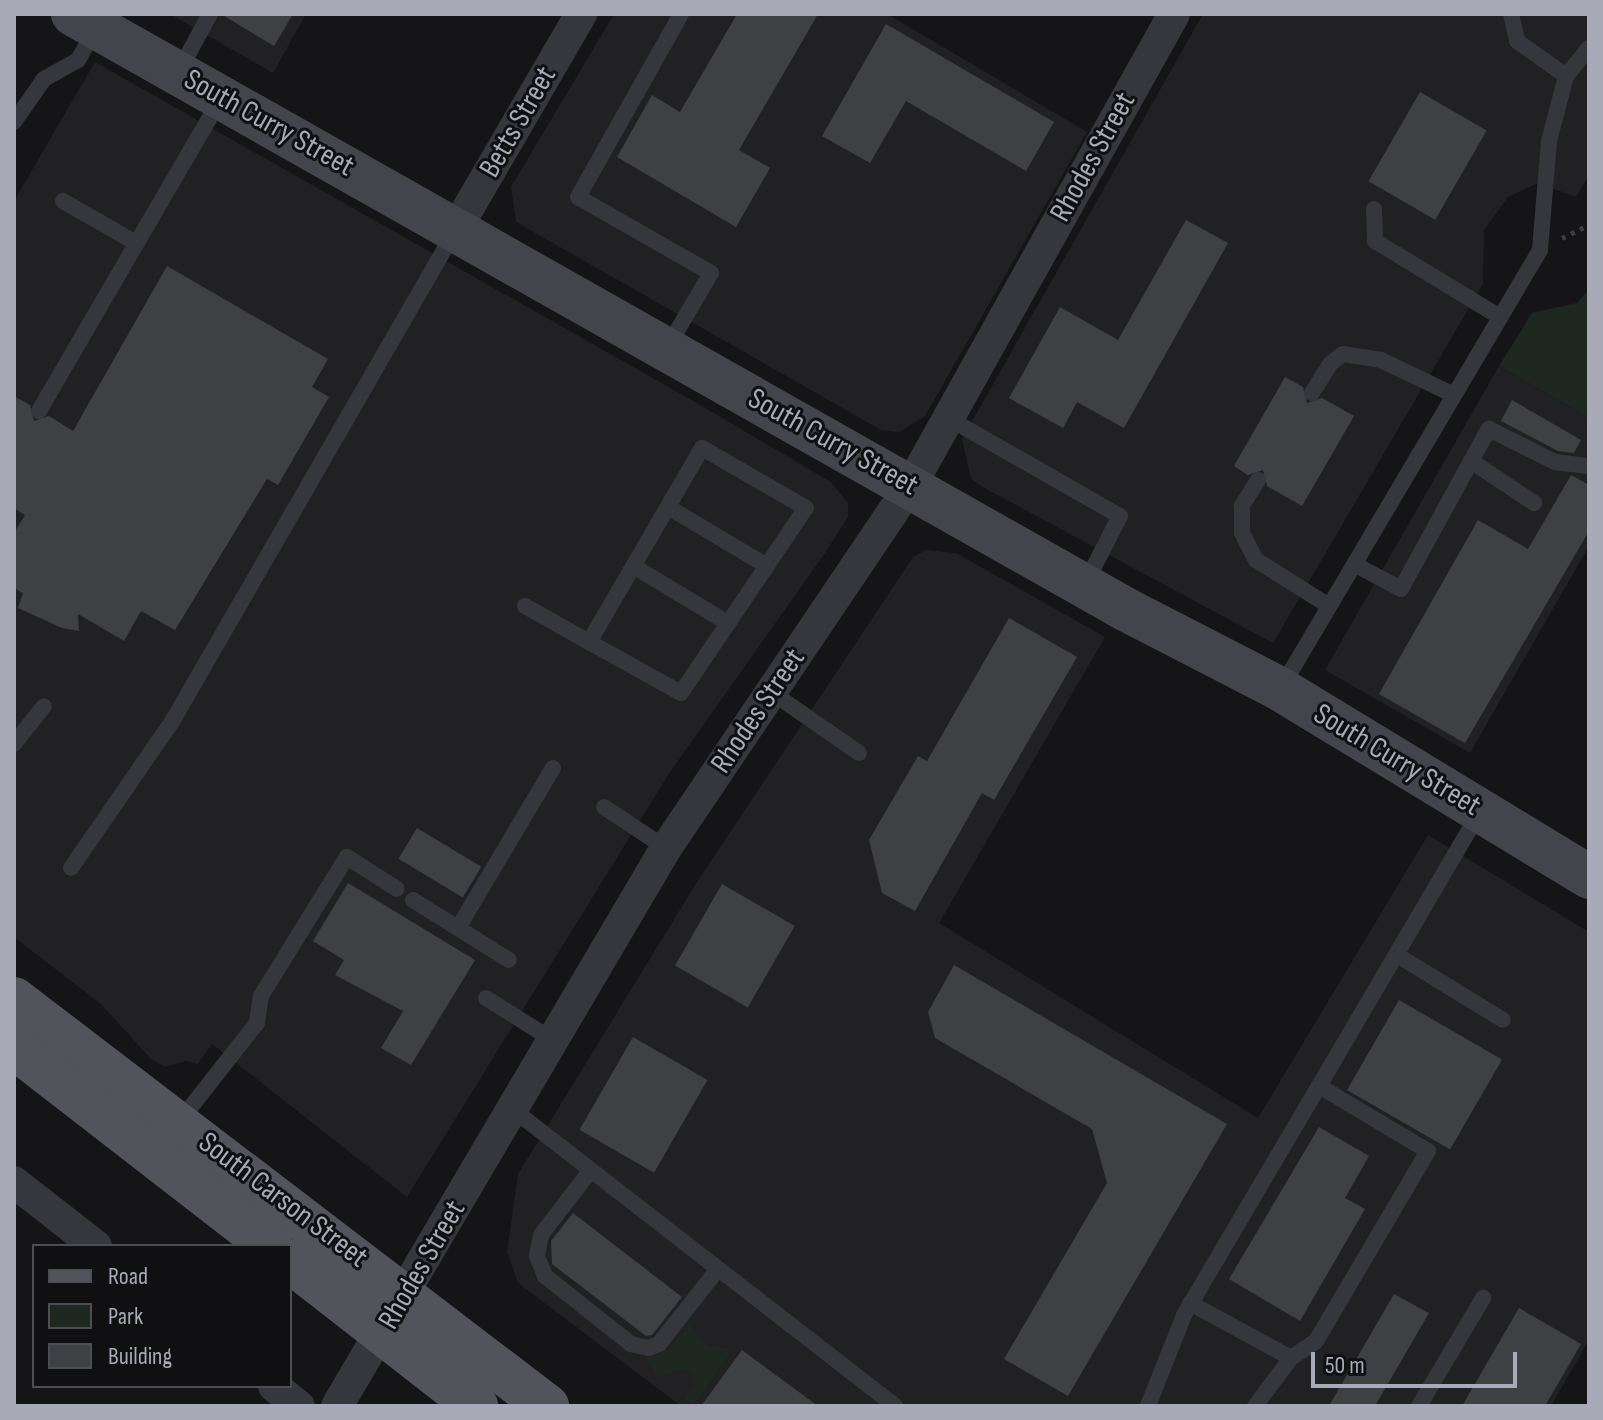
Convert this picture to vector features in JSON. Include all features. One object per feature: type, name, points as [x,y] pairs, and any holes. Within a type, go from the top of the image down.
[{"type":"main road","name":"South Carson Street","points":[[14,999],[180,1121],[547,1406]]},
{"type":"main road","name":"South Carson Street","points":[[14,1047],[268,1244]]},
{"type":"main road","name":"South Carson Street","points":[[292,1263],[476,1406]]},
{"type":"street","name":"Betts Street","points":[[456,229],[581,14]]},
{"type":"street","name":"Rhodes Street","points":[[337,1406],[383,1334],[551,1039],[666,848],[911,485],[1174,14]]},
{"type":"street","name":"South Curry Street","points":[[85,21],[911,485],[1084,586],[1280,689],[1589,877]]},
{"type":"street","points":[[14,1182],[93,1244]]},
{"type":"street","points":[[276,1388],[299,1406]]},
{"type":"lane","points":[[178,72],[210,14]]},
{"type":"lane","points":[[667,348],[711,273],[578,197],[681,14]]},
{"type":"lane","points":[[1511,14],[1517,41],[1566,76]]},
{"type":"lane","points":[[14,122],[44,79],[78,60],[85,21]]},
{"type":"lane","points":[[1280,689],[1540,250],[1549,141],[1566,76],[1589,48]]},
{"type":"lane","points":[[39,411],[222,96]]},
{"type":"lane","points":[[63,201],[136,243]]},
{"type":"lane","points":[[1374,209],[1375,241],[1500,317]]},
{"type":"lane","points":[[71,868],[173,720],[456,229]]},
{"type":"lane","points":[[1312,393],[1330,364],[1343,354],[1381,360],[1454,395]]},
{"type":"lane","points":[[948,418],[1120,516],[1084,586]]},
{"type":"lane","points":[[1354,564],[1401,589],[1489,429],[1555,462],[1589,466]]},
{"type":"lane","points":[[525,606],[589,642],[681,693],[806,508],[702,448],[589,642]]},
{"type":"lane","points":[[1471,461],[1534,503]]},
{"type":"lane","points":[[1258,480],[1242,506],[1242,533],[1256,560],[1329,606]]},
{"type":"lane","points":[[668,507],[767,566]]},
{"type":"lane","points":[[633,566],[728,623]]},
{"type":"lane","points":[[771,692],[859,753]]},
{"type":"lane","points":[[14,744],[44,706]]},
{"type":"lane","points":[[458,928],[553,768]]},
{"type":"lane","points":[[604,807],[666,848]]},
{"type":"lane","points":[[1148,1406],[1190,1303],[1481,810]]},
{"type":"lane","points":[[154,1155],[257,1023],[261,996],[347,857],[397,889]]},
{"type":"lane","points":[[413,900],[509,960]]},
{"type":"lane","points":[[1397,955],[1503,1020]]},
{"type":"lane","points":[[486,998],[551,1039]]},
{"type":"lane","points":[[1255,1406],[1291,1358],[1316,1341],[1428,1151],[1319,1086]]},
{"type":"lane","points":[[511,1108],[895,1406]]},
{"type":"lane","points":[[591,1170],[541,1235],[537,1256],[545,1276],[631,1344],[649,1348],[659,1344],[718,1269]]},
{"type":"lane","points":[[1419,1406],[1483,1298]]},
{"type":"lane","points":[[1190,1303],[1291,1358]]},
{"type":"shaded area","points":[[170,14],[306,14],[273,73]]},
{"type":"shaded area","points":[[614,14],[887,14],[1087,132],[925,416],[899,432],[881,430],[516,222],[511,187]]},
{"type":"shaded area","points":[[1203,14],[1589,14],[1589,175],[1576,197],[1538,183],[1508,197],[1484,230],[1483,284],[1273,643],[971,479],[962,439]]},
{"type":"shaded area","points":[[95,62],[695,402],[831,482],[848,503],[848,517],[670,772],[407,1197],[212,1044],[198,1064],[187,1061],[165,1067],[151,1059],[102,1005],[14,937],[14,201]]},
{"type":"shaded area","points":[[1499,366],[1589,418],[1589,546],[1470,753],[1325,670]]},
{"type":"shaded area","points":[[926,550],[956,553],[1105,637],[939,923],[1258,1118],[1428,835],[1589,932],[1589,1340],[1551,1406],[681,1406],[518,1283],[507,1252],[518,1174],[697,882],[913,557]]},
{"type":"green space","points":[[1589,289],[1589,418],[1499,366],[1532,313],[1577,303]]},
{"type":"green space","points":[[691,1321],[695,1334],[708,1346],[728,1348],[730,1354],[693,1405],[685,1399],[695,1385],[691,1372],[681,1369],[657,1377],[646,1357],[671,1348]]},
{"type":"building","points":[[221,14],[293,14],[274,46]]},
{"type":"building","points":[[737,14],[818,14],[739,150],[770,168],[736,227],[617,157],[652,95],[680,112]]},
{"type":"building","points":[[886,24],[1054,122],[1026,171],[906,101],[870,163],[822,136]]},
{"type":"building","points":[[1420,92],[1487,130],[1435,220],[1368,181]]},
{"type":"building","points":[[1186,220],[1228,243],[1124,428],[1077,402],[1063,428],[1009,398],[1060,307],[1118,340]]},
{"type":"building","points":[[167,266],[328,359],[312,387],[329,397],[278,485],[267,479],[175,630],[141,611],[124,641],[78,614],[79,631],[62,628],[18,608],[23,593],[14,588],[14,533],[25,515],[14,508],[14,396],[30,405],[34,421],[49,416],[73,431]]},
{"type":"building","points":[[1285,377],[1303,387],[1307,403],[1322,398],[1354,416],[1302,506],[1267,486],[1263,470],[1248,475],[1234,466]]},
{"type":"building","points":[[1512,400],[1581,440],[1574,453],[1558,451],[1501,421]]},
{"type":"building","points":[[1571,475],[1589,485],[1589,531],[1465,743],[1379,694],[1478,520],[1528,549]]},
{"type":"building","points":[[1009,618],[1077,657],[994,800],[982,793],[915,911],[882,893],[869,840],[918,756],[927,761]]},
{"type":"building","points":[[417,828],[481,867],[463,897],[398,859]]},
{"type":"building","points":[[348,883],[475,960],[411,1065],[381,1048],[403,1011],[335,975],[344,960],[313,941]]},
{"type":"building","points":[[722,884],[795,926],[748,1007],[675,965]]},
{"type":"building","points":[[954,965],[1227,1124],[1068,1396],[1004,1359],[1107,1183],[1092,1129],[935,1038],[928,1012]]},
{"type":"building","points":[[1399,1000],[1502,1060],[1450,1150],[1347,1090]]},
{"type":"building","points":[[633,1037],[707,1080],[654,1173],[580,1130]]},
{"type":"building","points":[[1319,1127],[1369,1156],[1345,1198],[1365,1209],[1300,1321],[1229,1279]]},
{"type":"building","points":[[573,1213],[682,1297],[652,1335],[646,1336],[552,1264],[551,1241]]},
{"type":"building","points":[[1394,1294],[1429,1313],[1375,1406],[1329,1406]]},
{"type":"building","points":[[1519,1308],[1581,1344],[1545,1406],[1462,1406]]},
{"type":"building","points":[[742,1350],[818,1406],[701,1406]]}]
